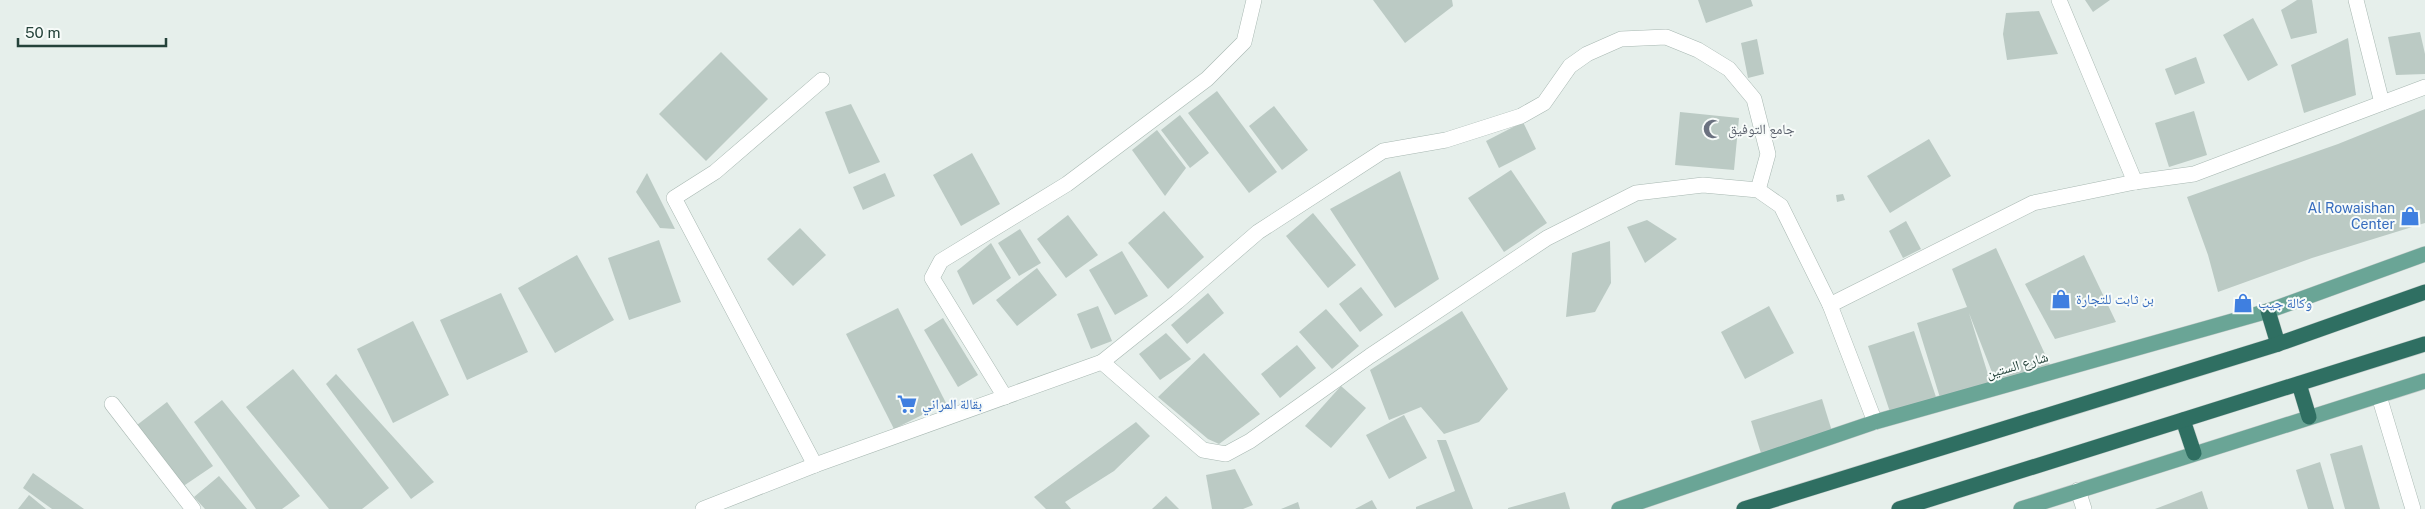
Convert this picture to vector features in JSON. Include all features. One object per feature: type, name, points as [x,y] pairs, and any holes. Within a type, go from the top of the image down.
[{"type":"highway","points":[[1744,509],[2278,344],[2425,292]]},
{"type":"highway","points":[[2268,311],[2278,344]]},
{"type":"highway","points":[[1899,509],[2425,344]]},
{"type":"highway","points":[[2299,384],[2309,417]]},
{"type":"highway","points":[[2183,420],[2194,453]]},
{"type":"main road","name":"شارع الستين","points":[[1619,509],[1875,422],[2268,311],[2425,254]]},
{"type":"main road","points":[[2021,509],[2194,453],[2425,382]]},
{"type":"street","points":[[1006,397],[932,278],[936,269],[941,261],[1067,184],[1207,79],[1244,42],[1254,0]]},
{"type":"street","points":[[2059,0],[2134,182]]},
{"type":"street","points":[[2356,0],[2382,102]]},
{"type":"street","points":[[703,509],[815,465],[1102,362],[1258,232],[1383,151],[1446,140],[1521,116],[1544,103],[1570,66],[1587,54],[1621,39],[1666,37],[1698,50],[1729,69],[1754,99],[1768,154],[1758,190]]},
{"type":"street","points":[[815,465],[674,198],[715,172],[822,80]]},
{"type":"street","points":[[1830,305],[2033,202],[2134,182],[2194,174],[2425,87]]},
{"type":"street","points":[[1102,362],[1203,450],[1226,454],[1250,441],[1370,356],[1547,238],[1636,193],[1703,185],[1758,190],[1781,206],[1830,305],[1875,422]]},
{"type":"street","points":[[2379,396],[2413,509]]},
{"type":"street","points":[[112,404],[193,509]]},
{"type":"street","points":[[2078,490],[2084,509]]},
{"type":"building","points":[[1373,0],[1452,0],[1453,6],[1405,43]]},
{"type":"building","points":[[1698,0],[1751,0],[1753,6],[1706,23]]},
{"type":"building","points":[[2085,0],[2110,0],[2093,12]]},
{"type":"building","points":[[2297,0],[2312,0],[2317,33],[2291,39],[2281,10]]},
{"type":"building","points":[[2039,11],[2058,54],[2007,60],[2003,34],[2006,13]]},
{"type":"building","points":[[2253,18],[2278,65],[2248,81],[2223,35]]},
{"type":"building","points":[[2420,32],[2425,54],[2425,74],[2396,75],[2388,37]]},
{"type":"building","points":[[2348,38],[2356,95],[2304,113],[2291,65]]},
{"type":"building","points":[[1757,39],[1764,74],[1748,78],[1741,43]]},
{"type":"building","points":[[721,52],[768,99],[706,161],[659,114]]},
{"type":"building","points":[[2196,57],[2205,83],[2175,95],[2165,69]]},
{"type":"building","points":[[1217,91],[1277,172],[1249,193],[1188,113]]},
{"type":"building","points":[[851,104],[880,162],[849,174],[825,112]]},
{"type":"building","points":[[1274,106],[1308,150],[1282,170],[1249,126]]},
{"type":"building","points":[[2425,109],[2425,223],[2312,258],[2218,292],[2208,255],[2187,197],[2338,144]]},
{"type":"building","points":[[2194,111],[2207,155],[2169,167],[2155,123]]},
{"type":"building","points":[[1680,112],[1739,118],[1734,170],[1675,165]]},
{"type":"building","points":[[1180,115],[1209,153],[1190,168],[1161,130]]},
{"type":"building","points":[[1523,122],[1536,149],[1499,168],[1486,141]]},
{"type":"building","points":[[1157,130],[1186,168],[1165,196],[1132,150]]},
{"type":"building","points":[[1929,139],[1951,176],[1890,213],[1867,176]]},
{"type":"building","points":[[972,153],[1000,204],[961,226],[933,175]]},
{"type":"building","points":[[1511,170],[1547,223],[1504,252],[1468,198]]},
{"type":"building","points":[[1400,171],[1439,279],[1395,308],[1330,209]]},
{"type":"building","points":[[647,173],[675,229],[660,228],[636,192]]},
{"type":"building","points":[[885,173],[895,196],[863,210],[853,187]]},
{"type":"building","points":[[1843,194],[1845,200],[1837,202],[1836,195]]},
{"type":"building","points":[[1164,211],[1204,257],[1168,289],[1128,243]]},
{"type":"building","points":[[1313,213],[1356,265],[1328,288],[1286,236]]},
{"type":"building","points":[[1068,215],[1098,255],[1066,278],[1037,239]]},
{"type":"building","points":[[1647,220],[1677,239],[1645,263],[1627,227]]},
{"type":"building","points":[[1906,221],[1921,249],[1903,258],[1889,231]]},
{"type":"building","points":[[800,228],[826,255],[793,286],[767,259]]},
{"type":"building","points":[[1020,229],[1041,263],[1019,276],[998,243]]},
{"type":"building","points":[[659,240],[681,302],[629,320],[608,258]]},
{"type":"building","points":[[1610,241],[1611,283],[1595,312],[1566,317],[1572,253]]},
{"type":"building","points":[[991,243],[1011,278],[973,305],[957,271]]},
{"type":"building","points":[[1996,248],[2050,365],[1995,380],[1969,313],[1991,384],[1941,401],[1917,323],[1967,307],[1952,269]]},
{"type":"building","points":[[1122,251],[1148,296],[1115,315],[1089,270]]},
{"type":"building","points":[[577,255],[614,320],[555,353],[518,288]]},
{"type":"building","points":[[2084,255],[2116,322],[2055,339],[2025,284]]},
{"type":"building","points":[[1037,268],[1057,295],[1017,326],[996,300]]},
{"type":"building","points":[[1361,287],[1383,315],[1360,332],[1339,304]]},
{"type":"building","points":[[501,293],[528,352],[467,380],[440,320]]},
{"type":"building","points":[[1208,293],[1224,313],[1187,344],[1171,325]]},
{"type":"building","points":[[1098,306],[1112,341],[1091,349],[1077,314]]},
{"type":"building","points":[[1769,306],[1794,353],[1745,379],[1721,332]]},
{"type":"building","points":[[898,308],[946,403],[894,429],[846,334]]},
{"type":"building","points":[[1326,309],[1359,346],[1332,369],[1299,332]]},
{"type":"building","points":[[1462,311],[1508,389],[1479,422],[1444,434],[1421,407],[1389,420],[1370,370]]},
{"type":"building","points":[[943,318],[978,375],[958,387],[924,330]]},
{"type":"building","points":[[413,321],[449,395],[393,423],[357,349]]},
{"type":"building","points":[[1914,331],[1939,406],[1893,421],[1868,346]]},
{"type":"building","points":[[1166,333],[1191,359],[1160,380],[1139,354]]},
{"type":"building","points":[[1297,345],[1316,368],[1280,398],[1261,374]]},
{"type":"building","points":[[1204,353],[1260,414],[1219,444],[1208,439],[1158,397]]},
{"type":"building","points":[[293,369],[389,488],[362,509],[329,509],[246,407]]},
{"type":"building","points":[[336,374],[434,482],[411,499],[326,384]]},
{"type":"building","points":[[1341,386],[1366,408],[1331,448],[1305,426]]},
{"type":"building","points":[[1822,399],[1835,441],[1764,463],[1751,421]]},
{"type":"building","points":[[222,400],[300,496],[282,509],[256,509],[194,422]]},
{"type":"building","points":[[167,402],[213,466],[182,487],[137,425]]},
{"type":"building","points":[[1404,415],[1427,458],[1389,479],[1366,435]]},
{"type":"building","points":[[1136,422],[1150,436],[1114,471],[1065,502],[1071,509],[1046,509],[1034,497]]},
{"type":"building","points":[[1437,440],[1446,440],[1473,509],[1416,509],[1416,507],[1455,491]]},
{"type":"building","points":[[2362,445],[2380,509],[2345,509],[2330,454]]},
{"type":"building","points":[[2320,462],[2334,509],[2308,509],[2296,470]]},
{"type":"building","points":[[1235,469],[1253,505],[1243,509],[1212,509],[1206,475]]},
{"type":"building","points":[[33,473],[84,509],[52,509],[23,488]]},
{"type":"building","points":[[219,476],[247,509],[205,509],[194,497]]},
{"type":"building","points":[[2202,491],[2208,509],[2155,509]]},
{"type":"building","points":[[1565,492],[1570,509],[1508,509],[1508,508]]},
{"type":"building","points":[[29,495],[46,509],[18,509]]},
{"type":"building","points":[[1166,496],[1179,509],[1152,509]]},
{"type":"building","points":[[1372,500],[1377,509],[1355,509]]},
{"type":"building","points":[[1298,502],[1300,509],[1281,509]]},
{"type":"place","name":"جامع التوفيق","points":[[1713,129]]},
{"type":"place","name":"Al Rowaishan Center","points":[[2410,216]]},
{"type":"place","name":"بن ثابت للتجارة","points":[[2061,299]]},
{"type":"place","name":"وكالة جيب","points":[[2243,303]]},
{"type":"place","name":"بقالة المراني","points":[[907,404]]}]
